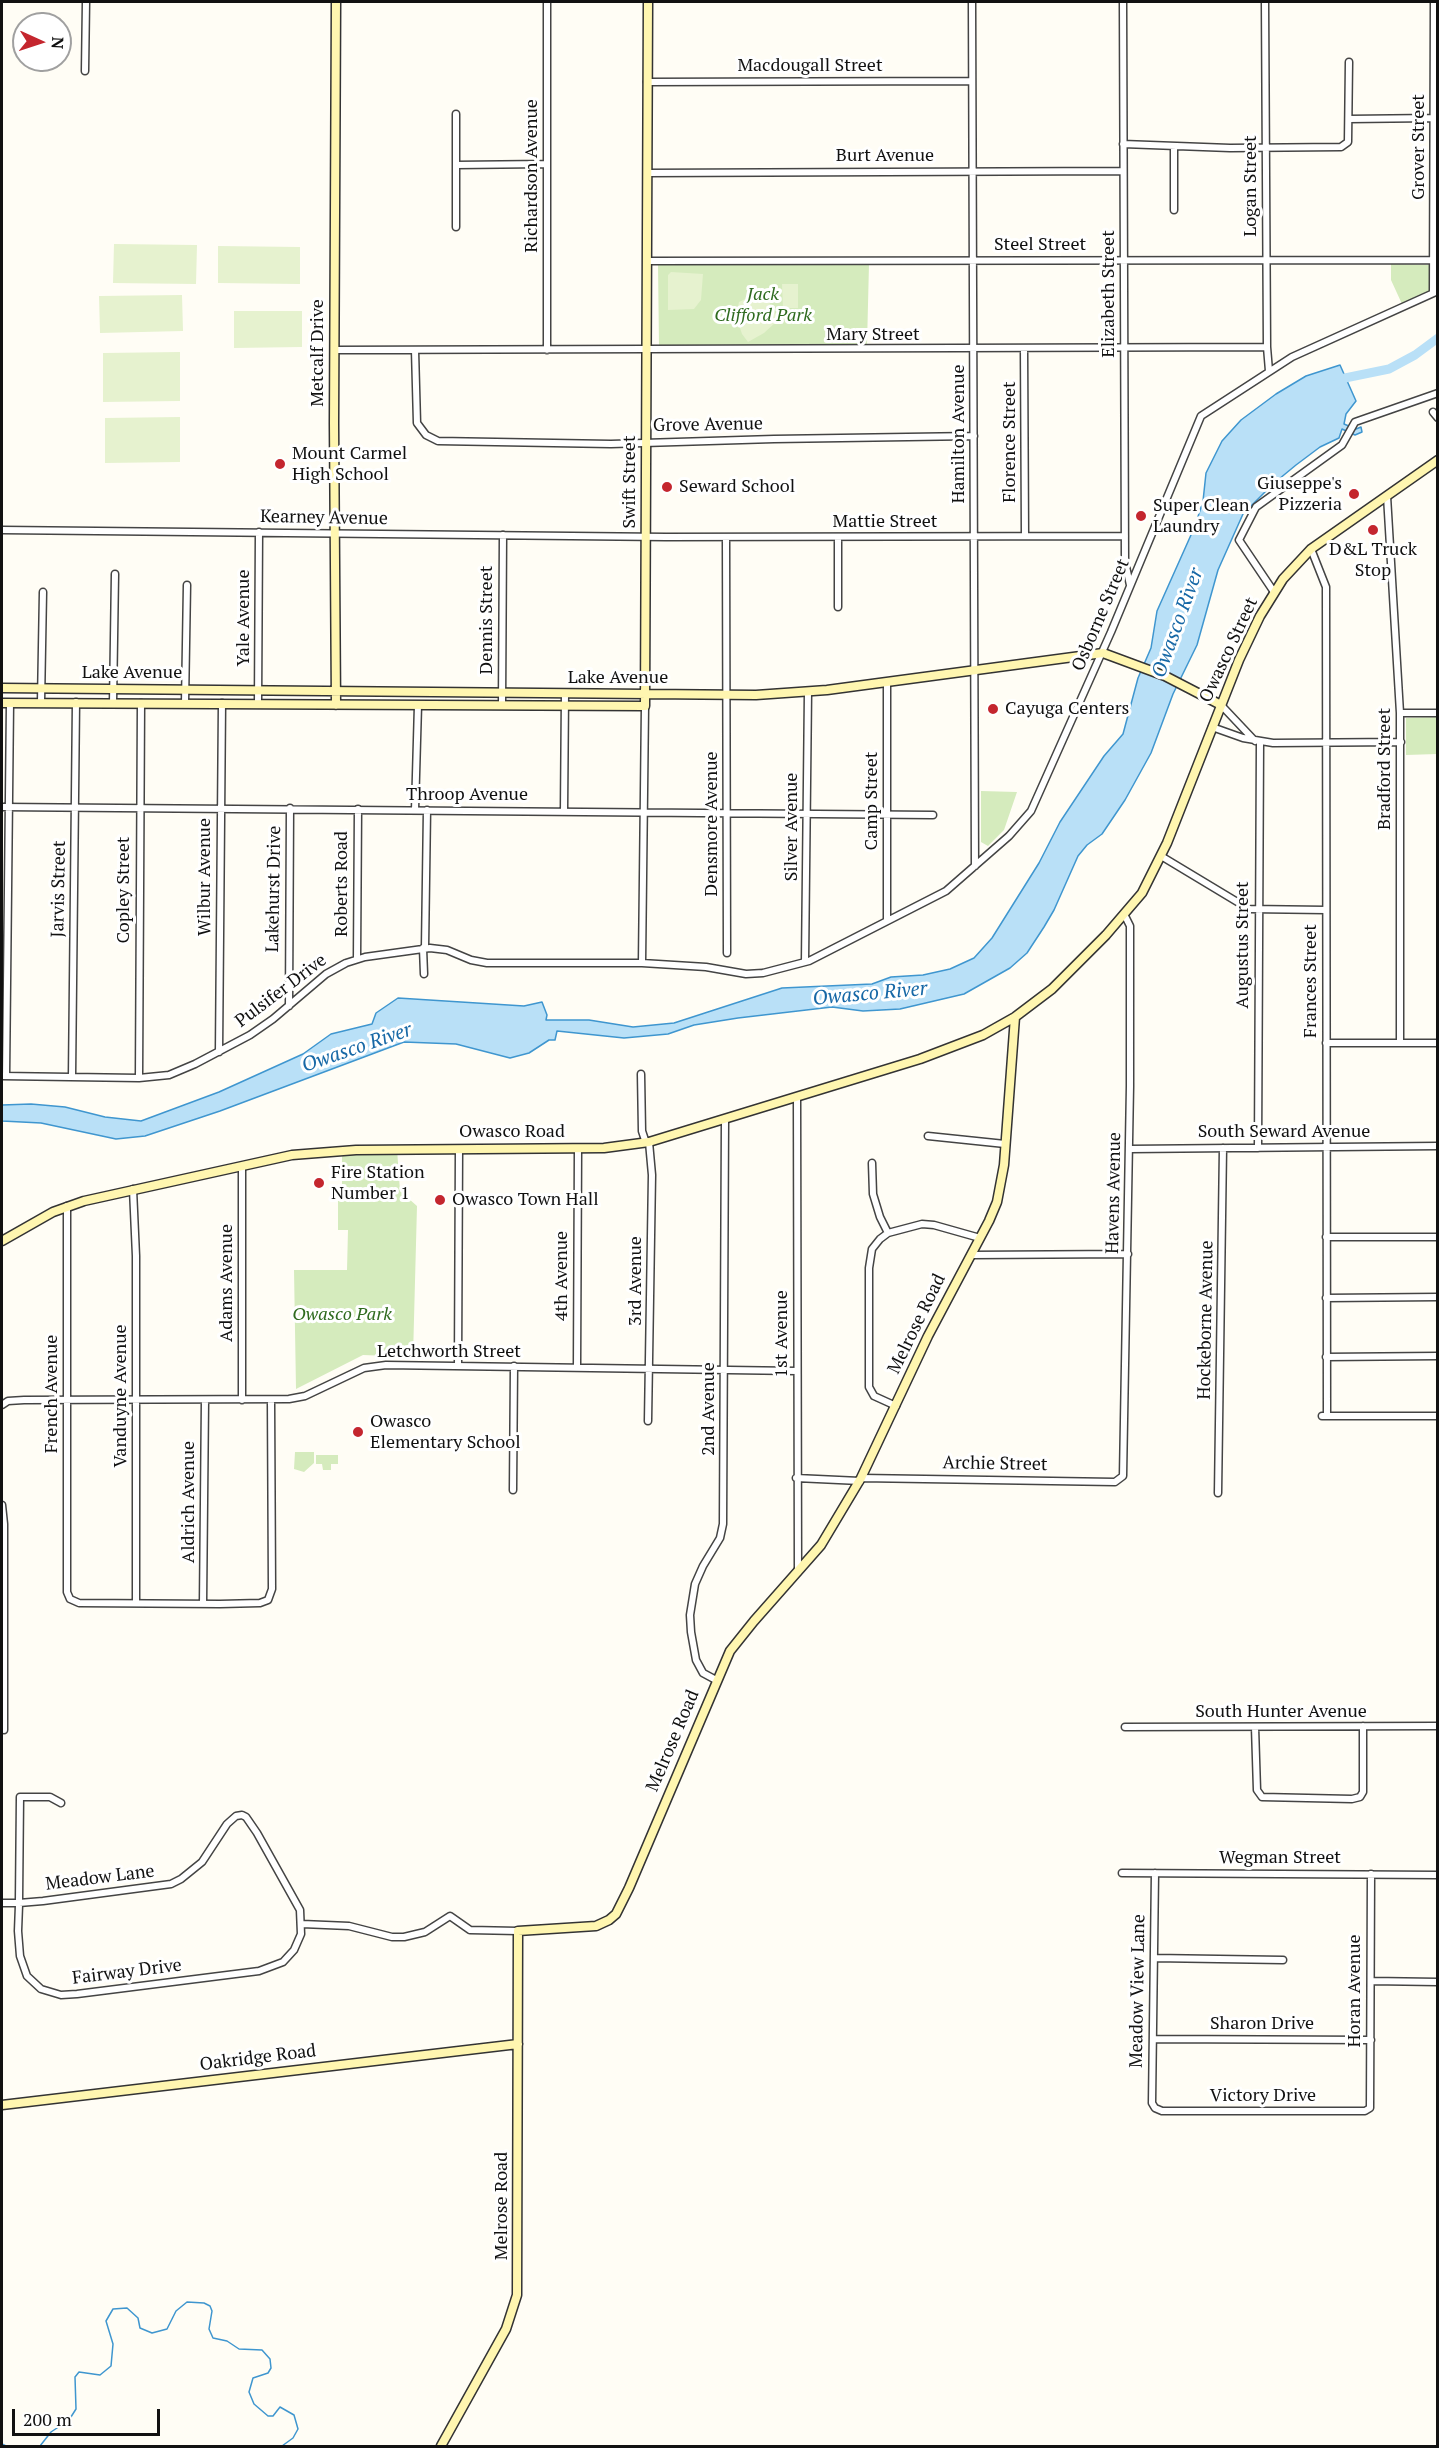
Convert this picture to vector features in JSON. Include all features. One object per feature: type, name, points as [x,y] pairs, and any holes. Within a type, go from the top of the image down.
[{"type":"main road","name":"Metcalf Drive","points":[[336,2],[334,692],[336,705]]},
{"type":"main road","name":"Swift Street","points":[[645,706],[648,2]]},
{"type":"main road","name":"Owasco Street","points":[[1015,1017],[1068,974],[1126,914],[1148,884],[1246,643],[1283,579],[1311,549],[1437,461]]},
{"type":"main road","name":"Lake Avenue","points":[[2,688],[565,694],[808,692],[1102,653],[1130,661],[1221,705]]},
{"type":"main road","name":"Lake Avenue","points":[[6,703],[645,706]]},
{"type":"main road","name":"Owasco Road","points":[[2,1241],[33,1222],[67,1206],[133,1189],[242,1166],[328,1151],[578,1149],[619,1147],[649,1142],[948,1050],[983,1035],[1015,1017]]},
{"type":"main road","name":"Melrose Road","points":[[441,2446],[507,2330],[517,2295],[518,1931],[596,1926],[616,1914],[734,1645],[831,1532],[861,1480],[928,1336],[994,1210],[1000,1191],[1015,1017]]},
{"type":"main road","name":"Oakridge Road","points":[[2,2105],[518,2044]]},
{"type":"street","points":[[85,71],[86,2]]},
{"type":"street","name":"Richardson Avenue","points":[[547,2],[547,350]]},
{"type":"street","name":"Hamilton Avenue","points":[[972,2],[975,866]]},
{"type":"street","name":"Elizabeth Street","points":[[1123,2],[1125,562],[1130,585]]},
{"type":"street","name":"Logan Street","points":[[1265,2],[1269,371]]},
{"type":"street","name":"Grover Street","points":[[1434,2],[1436,292]]},
{"type":"street","points":[[1123,144],[1265,148],[1341,147],[1347,144],[1349,62]]},
{"type":"street","name":"Macdougall Street","points":[[647,82],[972,81]]},
{"type":"street","points":[[456,114],[456,227]]},
{"type":"street","points":[[1349,119],[1434,118]]},
{"type":"street","points":[[1174,146],[1174,210]]},
{"type":"street","points":[[456,165],[546,164]]},
{"type":"street","name":"Burt Avenue","points":[[647,172],[1123,171]]},
{"type":"street","name":"Steel Street","points":[[647,261],[1434,260]]},
{"type":"street","name":"Osborne Street","points":[[726,970],[746,974],[763,973],[805,962],[946,891],[1021,825],[1031,811],[1102,653],[1201,416],[1269,371],[1311,347],[1436,292]]},
{"type":"street","name":"Mary Street","points":[[335,350],[1267,347]]},
{"type":"street","name":"Florence Street","points":[[1024,348],[1025,537]]},
{"type":"street","name":"Grove Avenue","points":[[415,350],[417,423],[422,431],[434,440],[588,444],[974,436]]},
{"type":"street","points":[[1274,592],[1240,542],[1243,530],[1261,502],[1342,445],[1353,424],[1437,393]]},
{"type":"street","points":[[1433,412],[1437,418]]},
{"type":"street","name":"Bradford Street","points":[[1388,496],[1401,713],[1400,1043]]},
{"type":"street","name":"Kearney Avenue","points":[[2,530],[646,536]]},
{"type":"street","name":"Yale Avenue","points":[[258,704],[259,532]]},
{"type":"street","name":"Dennis Street","points":[[502,705],[503,534]]},
{"type":"street","name":"Mattie Street","points":[[646,536],[838,538],[1125,536]]},
{"type":"street","name":"Densmore Avenue","points":[[726,537],[727,953]]},
{"type":"street","points":[[838,538],[838,607]]},
{"type":"street","name":"Frances Street","points":[[1311,549],[1326,587],[1325,1416],[1437,1416]]},
{"type":"street","points":[[113,703],[115,574]]},
{"type":"street","points":[[185,703],[187,585]]},
{"type":"street","points":[[41,702],[43,592]]},
{"type":"street","name":"Camp Street","points":[[887,682],[887,921]]},
{"type":"street","name":"Silver Avenue","points":[[805,962],[808,692]]},
{"type":"street","points":[[564,811],[565,694]]},
{"type":"street","name":"Jarvis Street","points":[[72,1077],[76,702]]},
{"type":"street","points":[[4,1076],[9,807],[6,703]]},
{"type":"street","name":"Copley Street","points":[[139,1078],[141,703]]},
{"type":"street","name":"Wilbur Avenue","points":[[219,1052],[222,704]]},
{"type":"street","points":[[415,810],[418,705]]},
{"type":"street","points":[[1221,705],[1258,741]]},
{"type":"street","name":"Swift Street","points":[[642,963],[645,706]]},
{"type":"street","points":[[1401,713],[1437,713]]},
{"type":"street","points":[[1212,727],[1258,741],[1401,742]]},
{"type":"street","name":"Augustus Street","points":[[1258,741],[1258,1148]]},
{"type":"street","name":"Throop Avenue","points":[[2,807],[933,815]]},
{"type":"street","name":"Lakehurst Drive","points":[[289,1006],[290,808]]},
{"type":"street","name":"Roberts Road","points":[[357,959],[358,810]]},
{"type":"street","points":[[424,974],[427,810]]},
{"type":"street","points":[[1161,856],[1249,909],[1258,911],[1326,910]]},
{"type":"street","name":"Havens Avenue","points":[[1124,1472],[1130,1149],[1130,926],[1126,914]]},
{"type":"street","name":"Pulsifer Drive","points":[[4,1076],[139,1078],[169,1075],[250,1035],[326,974],[357,959],[424,948],[447,950],[471,960],[487,963],[642,963],[726,970]]},
{"type":"street","points":[[1326,1043],[1437,1043]]},
{"type":"street","points":[[641,1074],[643,1136],[649,1142]]},
{"type":"street","name":"1st Avenue","points":[[797,1097],[796,1478],[798,1572]]},
{"type":"street","name":"2nd Avenue","points":[[717,1680],[703,1673],[696,1660],[691,1632],[690,1605],[699,1574],[716,1548],[723,1529],[725,1120]]},
{"type":"street","points":[[928,1136],[1005,1144]]},
{"type":"street","name":"3rd Avenue","points":[[648,1421],[652,1175],[649,1142]]},
{"type":"street","name":"South Seward Avenue","points":[[1130,1149],[1437,1146]]},
{"type":"street","name":"Hockeborne Avenue","points":[[1218,1493],[1223,1148]]},
{"type":"street","points":[[458,1366],[459,1149]]},
{"type":"street","name":"4th Avenue","points":[[577,1367],[578,1149]]},
{"type":"street","points":[[872,1163],[873,1194],[888,1233]]},
{"type":"street","name":"Adams Avenue","points":[[242,1166],[242,1400]]},
{"type":"street","name":"Vanduyne Avenue","points":[[133,1189],[136,1602]]},
{"type":"street","name":"French Avenue","points":[[67,1206],[67,1595],[75,1602],[136,1602]]},
{"type":"street","points":[[896,1406],[872,1394],[868,1381],[869,1260],[874,1245],[888,1233],[928,1224],[980,1238]]},
{"type":"street","points":[[1326,1237],[1437,1237]]},
{"type":"street","points":[[971,1256],[1128,1254]]},
{"type":"street","points":[[1326,1298],[1437,1297]]},
{"type":"street","points":[[1326,1357],[1437,1356]]},
{"type":"street","name":"Letchworth Street","points":[[2,1405],[8,1401],[67,1399],[271,1400],[305,1395],[354,1372],[374,1366],[797,1371]]},
{"type":"street","points":[[513,1490],[514,1366]]},
{"type":"street","name":"Aldrich Avenue","points":[[203,1604],[205,1400]]},
{"type":"street","points":[[136,1602],[203,1604],[260,1603],[268,1600],[272,1573],[271,1400]]},
{"type":"street","name":"Archie Street","points":[[796,1478],[1115,1482],[1124,1472]]},
{"type":"street","points":[[2,1505],[4,1730]]},
{"type":"street","points":[[1255,1727],[1257,1790],[1262,1797],[1352,1799],[1360,1797],[1363,1792],[1363,1726]]},
{"type":"street","name":"South Hunter Avenue","points":[[1125,1727],[1437,1727]]},
{"type":"street","name":"Fairway Drive","points":[[61,1803],[50,1797],[20,1797],[19,1950],[24,1971],[38,1987],[61,1995],[273,1968],[283,1962],[294,1950],[301,1934],[302,1924]]},
{"type":"street","name":"Meadow Lane","points":[[2,1903],[19,1903],[171,1884],[202,1862],[227,1824],[236,1816],[246,1817],[264,1846],[297,1902],[302,1924]]},
{"type":"street","name":"Wegman Street","points":[[1122,1873],[1437,1875]]},
{"type":"street","name":"Meadow View Lane","points":[[1155,1873],[1152,2103],[1155,2108]]},
{"type":"street","name":"Horan Avenue","points":[[1370,2109],[1371,1874]]},
{"type":"street","points":[[302,1924],[349,1926],[392,1937],[404,1937],[425,1932],[450,1916],[470,1930],[518,1931]]},
{"type":"street","points":[[1154,1958],[1283,1960]]},
{"type":"street","points":[[1371,1982],[1437,1982]]},
{"type":"street","name":"Sharon Drive","points":[[1153,2039],[1371,2040]]},
{"type":"street","name":"Victory Drive","points":[[1155,2108],[1162,2111],[1365,2111],[1370,2109]]},
{"type":"green space","points":[[114,244],[197,245],[196,284],[113,283]]},
{"type":"green space","points":[[218,246],[300,247],[300,284],[218,283]]},
{"type":"green space","name":"Jack Clifford Park","points":[[869,264],[867,345],[659,346],[658,265]]},
{"type":"green space","points":[[1391,264],[1430,265],[1429,292],[1402,304],[1391,280]]},
{"type":"green space","points":[[671,272],[703,274],[701,300],[694,309],[668,310],[668,275]]},
{"type":"green space","points":[[782,284],[798,284],[798,308],[783,308]]},
{"type":"green space","points":[[762,291],[776,314],[776,322],[764,333],[748,342],[742,334],[736,316],[739,302]]},
{"type":"green space","points":[[182,295],[183,331],[100,333],[99,296]]},
{"type":"green space","points":[[234,311],[302,311],[302,347],[234,348]]},
{"type":"green space","points":[[180,352],[180,401],[103,402],[103,353]]},
{"type":"green space","points":[[180,417],[180,462],[105,463],[105,418]]},
{"type":"green space","points":[[1437,717],[1437,754],[1406,755],[1406,718]]},
{"type":"green space","points":[[981,791],[1017,792],[1004,830],[988,846],[981,842]]},
{"type":"green space","name":"Owasco Park","points":[[397,1149],[400,1191],[417,1206],[413,1357],[363,1355],[296,1389],[294,1270],[347,1270],[348,1230],[338,1230],[338,1201],[342,1201],[342,1150]]},
{"type":"green space","points":[[295,1452],[314,1452],[314,1463],[304,1472],[294,1469]]},
{"type":"green space","points":[[316,1455],[338,1455],[338,1464],[331,1464],[331,1470],[323,1470],[322,1464],[316,1464]]},
{"type":"water","points":[[1340,365],[1356,401],[1346,414],[1344,424],[1356,429],[1361,427],[1362,432],[1355,435],[1342,429],[1339,438],[1320,447],[1296,465],[1243,514],[1218,570],[1197,645],[1173,694],[1151,753],[1125,800],[1102,834],[1087,845],[1078,856],[1054,910],[1027,953],[1010,968],[964,994],[900,1009],[863,1011],[832,1007],[738,1018],[694,1025],[668,1034],[624,1038],[557,1031],[555,1040],[549,1040],[529,1053],[510,1058],[456,1044],[404,1042],[220,1111],[145,1136],[116,1139],[41,1123],[2,1121],[2,1105],[31,1104],[65,1107],[105,1117],[141,1121],[219,1092],[303,1054],[331,1034],[372,1024],[376,1013],[398,998],[524,1006],[542,1002],[547,1015],[546,1020],[589,1020],[633,1027],[674,1023],[782,988],[872,984],[891,977],[923,975],[950,969],[974,958],[992,938],[1039,863],[1060,822],[1104,756],[1123,734],[1138,678],[1151,648],[1157,611],[1195,526],[1203,501],[1206,473],[1222,441],[1241,420],[1276,394],[1306,376]]},
{"type":"waterway","name":"Owasco River","points":[[1335,385],[1345,378],[1389,369],[1415,355],[1438,338]]},
{"type":"waterway","points":[[40,2446],[51,2432],[69,2420],[76,2409],[75,2377],[79,2372],[100,2375],[111,2366],[113,2344],[106,2321],[113,2309],[127,2308],[138,2318],[140,2328],[152,2333],[167,2329],[176,2311],[187,2302],[204,2303],[210,2306],[212,2311],[209,2329],[213,2338],[227,2341],[239,2349],[262,2350],[270,2359],[271,2368],[268,2373],[253,2378],[249,2392],[254,2404],[268,2416],[273,2416],[280,2407],[294,2415],[298,2429],[293,2438],[282,2446]]},
{"type":"waterway","points":[[2,2444],[6,2446]]},
{"type":"place","name":"Mount Carmel High School","points":[[280,464]]},
{"type":"place","name":"Seward School","points":[[667,487]]},
{"type":"place","name":"Giuseppe's Pizzeria","points":[[1354,494]]},
{"type":"place","name":"Super Clean Laundry","points":[[1141,516]]},
{"type":"place","name":"D&L Truck Stop","points":[[1373,530]]},
{"type":"place","name":"Cayuga Centers","points":[[993,709]]},
{"type":"place","name":"Fire Station Number 1","points":[[319,1183]]},
{"type":"place","name":"Owasco Town Hall","points":[[440,1200]]},
{"type":"place","name":"Owasco Elementary School","points":[[358,1432]]}]
